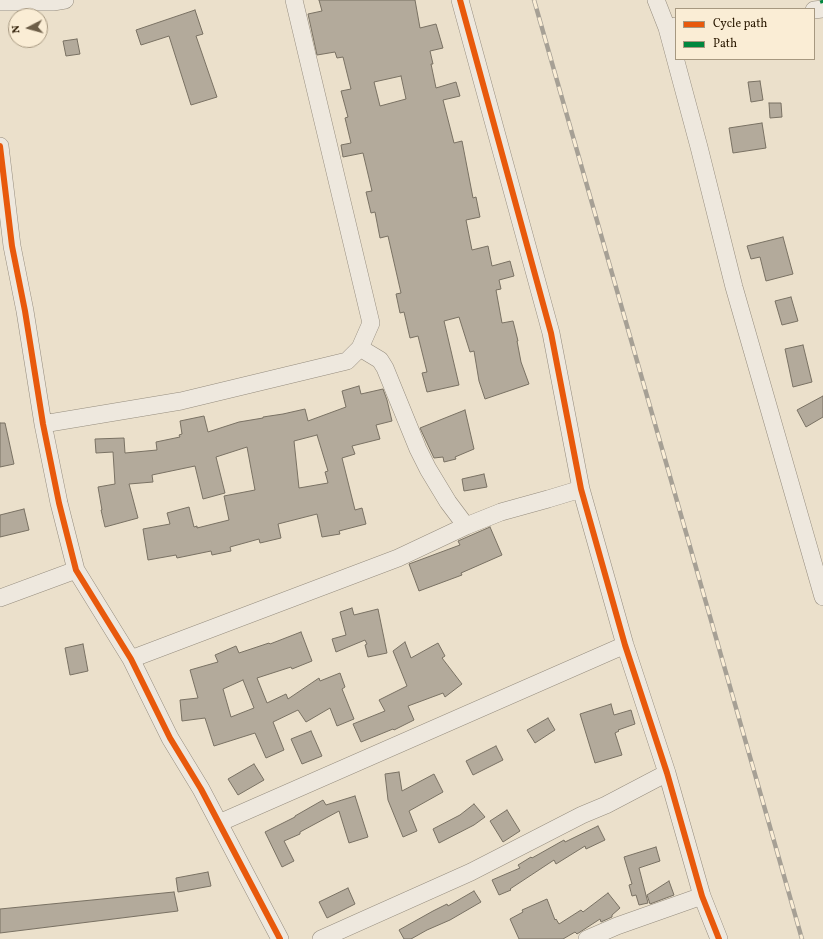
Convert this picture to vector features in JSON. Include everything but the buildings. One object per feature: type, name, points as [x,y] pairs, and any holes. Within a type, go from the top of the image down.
[{"type":"street","points":[[0,2],[53,2],[65,0]]},
{"type":"street","points":[[43,424],[204,396],[347,361],[360,348],[371,323],[294,0]]},
{"type":"street","points":[[460,0],[551,333],[580,488],[702,896],[719,939]]},
{"type":"street","points":[[656,0],[671,27],[675,44]]},
{"type":"street","points":[[679,60],[734,287],[823,597]]},
{"type":"street","points":[[0,146],[12,246],[25,311],[43,424],[59,503],[76,570],[131,660],[170,738],[201,789],[280,939]]},
{"type":"street","points":[[360,348],[380,360],[386,368],[418,449],[428,469],[448,502],[466,526]]},
{"type":"street","points":[[131,660],[398,558],[466,526],[501,512],[548,499],[580,488]]},
{"type":"street","points":[[0,598],[76,570]]},
{"type":"street","points":[[219,823],[626,644]]},
{"type":"street","points":[[321,939],[471,872],[606,805],[666,773]]},
{"type":"street","points":[[587,939],[618,926],[702,896]]},
{"type":"railway","points":[[534,0],[802,939]]},
{"type":"cycle path","points":[[460,0],[551,333],[581,489],[625,645],[667,773],[702,896],[719,939]]},
{"type":"cycle path","points":[[0,146],[12,246],[25,311],[43,424],[59,503],[76,570],[131,659],[170,738],[201,789],[280,939]]}]
